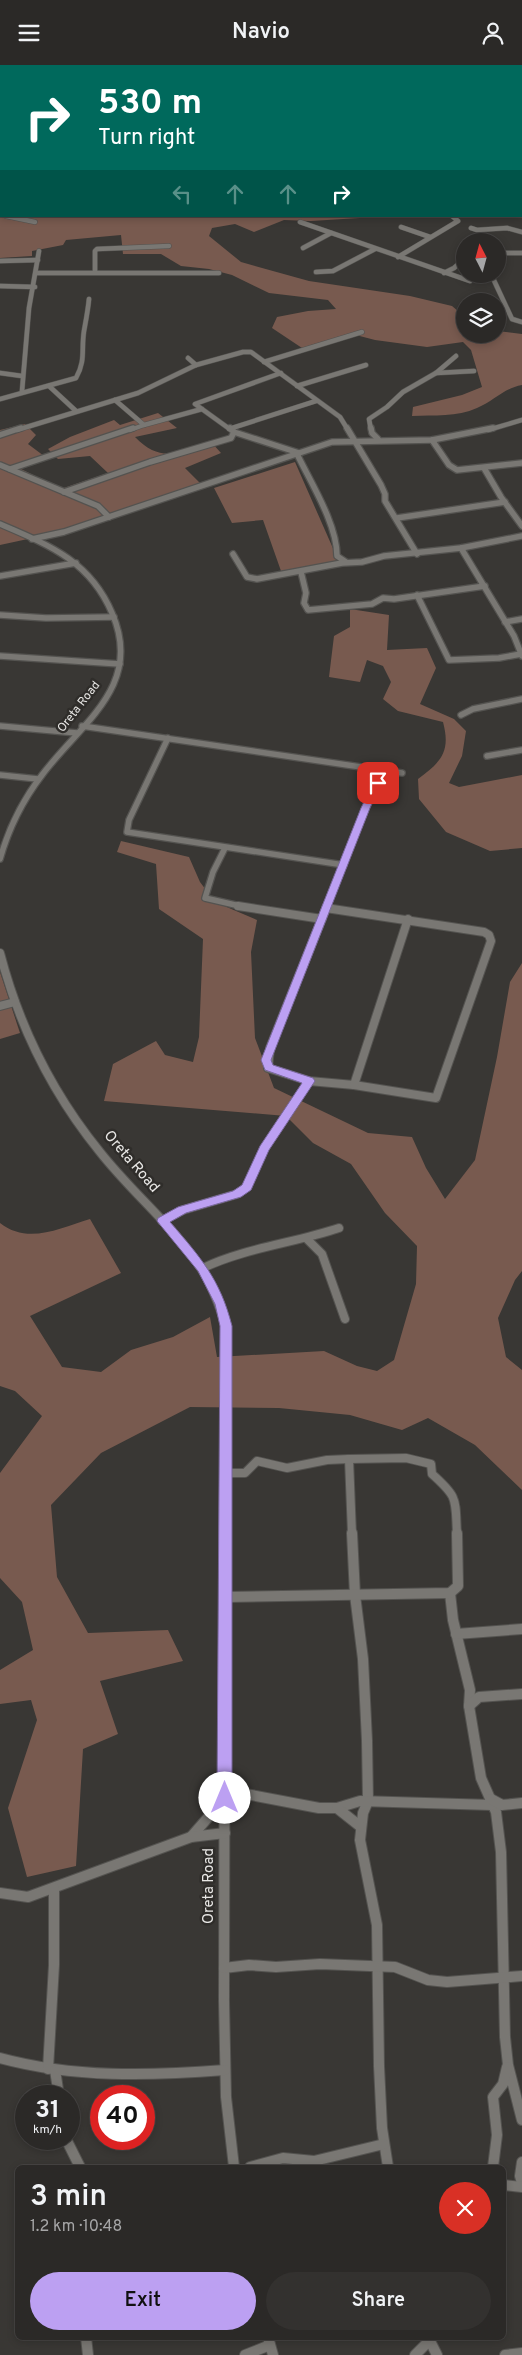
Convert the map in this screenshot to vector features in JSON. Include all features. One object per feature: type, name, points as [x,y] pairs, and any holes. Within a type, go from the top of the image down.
[{"type":"street","points":[[11,217],[35,222]]},
{"type":"street","points":[[398,257],[458,221],[453,217]]},
{"type":"street","points":[[300,222],[456,277]]},
{"type":"street","points":[[401,227],[430,237]]},
{"type":"street","points":[[471,228],[482,230],[507,228],[522,233]]},
{"type":"street","points":[[303,248],[331,233]]},
{"type":"street","points":[[96,272],[95,251],[97,249],[169,246]]},
{"type":"street","points":[[316,272],[333,272],[366,252],[375,249]]},
{"type":"street","points":[[22,391],[29,308],[35,287],[39,251]]},
{"type":"street","points":[[506,253],[522,253]]},
{"type":"street","points":[[0,261],[38,260]]},
{"type":"street","points":[[444,273],[456,266]]},
{"type":"street","points":[[37,273],[219,273]]},
{"type":"street","points":[[495,283],[512,320],[522,322]]},
{"type":"street","points":[[0,287],[35,287]]},
{"type":"street","points":[[0,399],[76,378],[83,366],[84,332],[88,318],[89,299]]},
{"type":"street","points":[[264,362],[362,332]]},
{"type":"street","points":[[0,435],[115,400],[159,384],[169,377],[196,365],[246,351],[254,353],[340,417],[381,485],[385,501],[397,518],[403,533],[417,553]]},
{"type":"street","points":[[378,439],[372,433],[369,419],[387,407],[403,392],[436,373],[456,356]]},
{"type":"street","points":[[188,358],[196,365]]},
{"type":"street","points":[[297,386],[366,365]]},
{"type":"street","points":[[436,373],[474,371]]},
{"type":"street","points":[[0,373],[22,376]]},
{"type":"street","points":[[281,373],[195,403],[232,431],[298,454],[329,521],[337,545],[336,556],[348,562]]},
{"type":"street","points":[[49,386],[76,411]]},
{"type":"street","points":[[115,400],[144,425]]},
{"type":"street","points":[[232,431],[316,401]]},
{"type":"street","points":[[10,469],[144,425],[202,409]]},
{"type":"street","points":[[32,539],[64,532],[332,442],[354,439],[432,439],[478,433],[522,420]]},
{"type":"street","points":[[64,492],[150,462],[231,438],[232,431]]},
{"type":"street","points":[[432,439],[449,465],[454,469],[484,468],[522,463]]},
{"type":"street","points":[[0,465],[98,506],[109,517]]},
{"type":"street","points":[[484,468],[522,526]]},
{"type":"street","points":[[397,518],[505,502]]},
{"type":"street","name":"Oreta Road","points":[[0,524],[76,563],[92,578],[106,598],[118,627],[121,651],[119,675],[105,699],[38,779],[17,810],[0,859]]},
{"type":"street","points":[[233,554],[245,575],[250,578],[269,577],[348,562],[362,563],[384,556],[461,548],[522,536]]},
{"type":"street","points":[[417,595],[449,660],[521,655],[485,586],[461,548]]},
{"type":"street","points":[[0,576],[76,563]]},
{"type":"street","points":[[301,571],[306,593],[304,603],[308,610],[369,605],[383,598],[485,586]]},
{"type":"street","points":[[0,615],[55,618],[114,617]]},
{"type":"street","points":[[505,622],[522,619]]},
{"type":"street","points":[[0,656],[120,664]]},
{"type":"street","points":[[461,715],[473,709],[522,699]]},
{"type":"street","points":[[0,726],[77,733]]},
{"type":"street","points":[[82,726],[402,773]]},
{"type":"street","points":[[168,738],[129,819],[127,832],[344,865]]},
{"type":"street","points":[[487,756],[522,750]]},
{"type":"street","points":[[326,908],[408,919],[484,932],[489,935],[491,941],[438,1096],[430,1099],[354,1085],[309,1081],[268,1068],[266,1060],[326,908],[344,865],[366,808],[384,770]]},
{"type":"street","points":[[0,775],[38,779]]},
{"type":"street","points":[[210,845],[218,857]]},
{"type":"street","points":[[224,847],[218,857],[205,893],[205,898],[262,911],[322,919]]},
{"type":"street","points":[[354,1085],[408,919]]},
{"type":"street","name":"Oreta Road","points":[[0,953],[15,1002],[52,1084],[100,1153],[203,1268],[221,1304],[226,1326],[224,1968],[225,2070],[234,2165]]},
{"type":"street","points":[[0,1005],[15,1002]]},
{"type":"street","points":[[162,1221],[182,1210],[237,1194],[247,1187],[264,1149],[309,1081]]},
{"type":"street","points":[[203,1268],[224,1258],[307,1239],[340,1228]]},
{"type":"street","points":[[307,1239],[322,1254],[345,1319]]},
{"type":"street","points":[[226,1473],[245,1473],[257,1461],[287,1469],[327,1461],[349,1459],[406,1458],[431,1464],[432,1474],[450,1490],[455,1499],[459,1582],[457,1589],[450,1593],[226,1597]]},
{"type":"street","points":[[349,1459],[355,1595],[364,1659],[368,1801],[363,1813],[361,1827],[362,1855],[377,1925],[379,2066],[384,2144],[388,2165]]},
{"type":"street","points":[[450,1593],[456,1634],[470,1690],[469,1705],[481,1778],[495,1805],[503,1886],[502,1977],[508,2065],[522,2121]]},
{"type":"street","points":[[456,1634],[522,1629]]},
{"type":"street","points":[[470,1690],[479,1697]]},
{"type":"street","points":[[469,1705],[479,1697],[522,1694]]},
{"type":"street","points":[[191,1837],[225,1794],[301,1806],[337,1808],[368,1801],[495,1805],[522,1803]]},
{"type":"street","points":[[337,1808],[361,1827]]},
{"type":"street","points":[[0,1893],[28,1897],[191,1837],[225,1833]]},
{"type":"street","points":[[54,1889],[51,2070],[56,2085]]},
{"type":"street","points":[[224,1968],[249,1965],[276,1967],[320,1964],[395,1967],[428,1980],[447,1982],[522,1976]]},
{"type":"street","points":[[0,2058],[18,2064],[51,2070],[184,2073],[225,2070]]},
{"type":"street","points":[[493,2165],[498,2135],[493,2097],[502,2084],[508,2065]]},
{"type":"street","points":[[257,2165],[283,2158],[314,2161],[384,2144]]},
{"type":"street","points":[[72,2150],[79,2165]]},
{"type":"street","points":[[506,2185],[522,2185],[522,2163]]},
{"type":"street","points":[[86,2340],[88,2355]]},
{"type":"street","points":[[415,2355],[428,2340]]},
{"type":"street","points":[[430,2340],[438,2355]]},
{"type":"street","points":[[245,2355],[270,2346]]},
{"type":"street","points":[[505,2355],[522,2353]]},
{"type":"shaded area","points":[[0,217],[376,217],[311,221],[284,220],[254,232],[235,224],[212,228],[209,236],[241,262],[309,281],[410,296],[452,306],[456,309],[456,343],[427,347],[375,340],[352,334],[302,348],[272,328],[277,317],[308,311],[336,309],[328,300],[269,293],[232,275],[209,269],[181,266],[161,254],[123,254],[121,235],[66,240],[63,245],[32,251],[32,256],[0,258]]},
{"type":"shaded area","points":[[506,332],[522,334],[522,385],[510,389],[483,405],[462,413],[412,416],[413,407],[462,395],[482,387],[471,350],[464,343],[506,343]]},
{"type":"shaded area","points":[[158,413],[177,428],[135,437],[153,451],[162,453],[180,452],[212,443],[221,453],[185,468],[200,483],[51,534],[0,545],[0,430],[25,424],[36,435],[28,444],[44,456],[13,465],[61,489],[108,473],[90,456],[58,459],[48,449],[70,437],[114,420],[120,425]]},
{"type":"shaded area","points":[[295,462],[339,562],[281,571],[263,520],[232,523],[214,488]]},
{"type":"shaded area","points":[[350,609],[389,615],[387,650],[427,648],[436,668],[420,704],[454,719],[466,731],[462,756],[449,783],[459,787],[522,775],[522,848],[490,851],[446,832],[419,799],[418,779],[433,767],[445,749],[446,741],[443,722],[398,711],[383,699],[391,682],[383,666],[367,660],[360,682],[329,677],[334,636],[350,627]]},
{"type":"shaded area","points":[[121,841],[189,857],[200,882],[215,902],[257,920],[251,952],[255,1038],[274,1088],[368,1133],[412,1137],[426,1168],[445,1199],[475,1160],[497,1057],[510,982],[522,963],[522,1271],[515,1280],[498,1318],[506,1357],[522,1370],[522,1490],[475,1445],[428,1418],[402,1430],[350,1415],[279,1408],[190,1407],[101,1453],[51,1505],[57,1577],[88,1633],[168,1630],[183,1661],[100,1681],[118,1734],[83,1749],[76,1866],[27,1877],[8,1808],[37,1720],[31,1700],[0,1704],[0,1670],[33,1650],[22,1602],[0,1578],[0,1473],[42,1416],[15,1391],[0,1386],[0,1223],[11,1230],[33,1234],[56,1230],[90,1219],[121,1273],[30,1316],[62,1367],[101,1372],[131,1350],[173,1337],[210,1317],[217,1357],[324,1351],[357,1366],[377,1371],[394,1360],[416,1284],[417,1246],[385,1213],[351,1164],[313,1143],[286,1116],[104,1101],[113,1064],[156,1041],[165,1055],[193,1062],[199,1037],[203,939],[159,909],[156,864],[117,852]]},
{"type":"shaded area","points":[[0,972],[20,1033],[0,1039]]},
{"type":"route","points":[[225,1798],[226,1326],[221,1304],[210,1279],[188,1249],[162,1221],[182,1210],[243,1191],[247,1187],[264,1149],[309,1081],[268,1068],[266,1060],[366,808],[378,783]]}]
